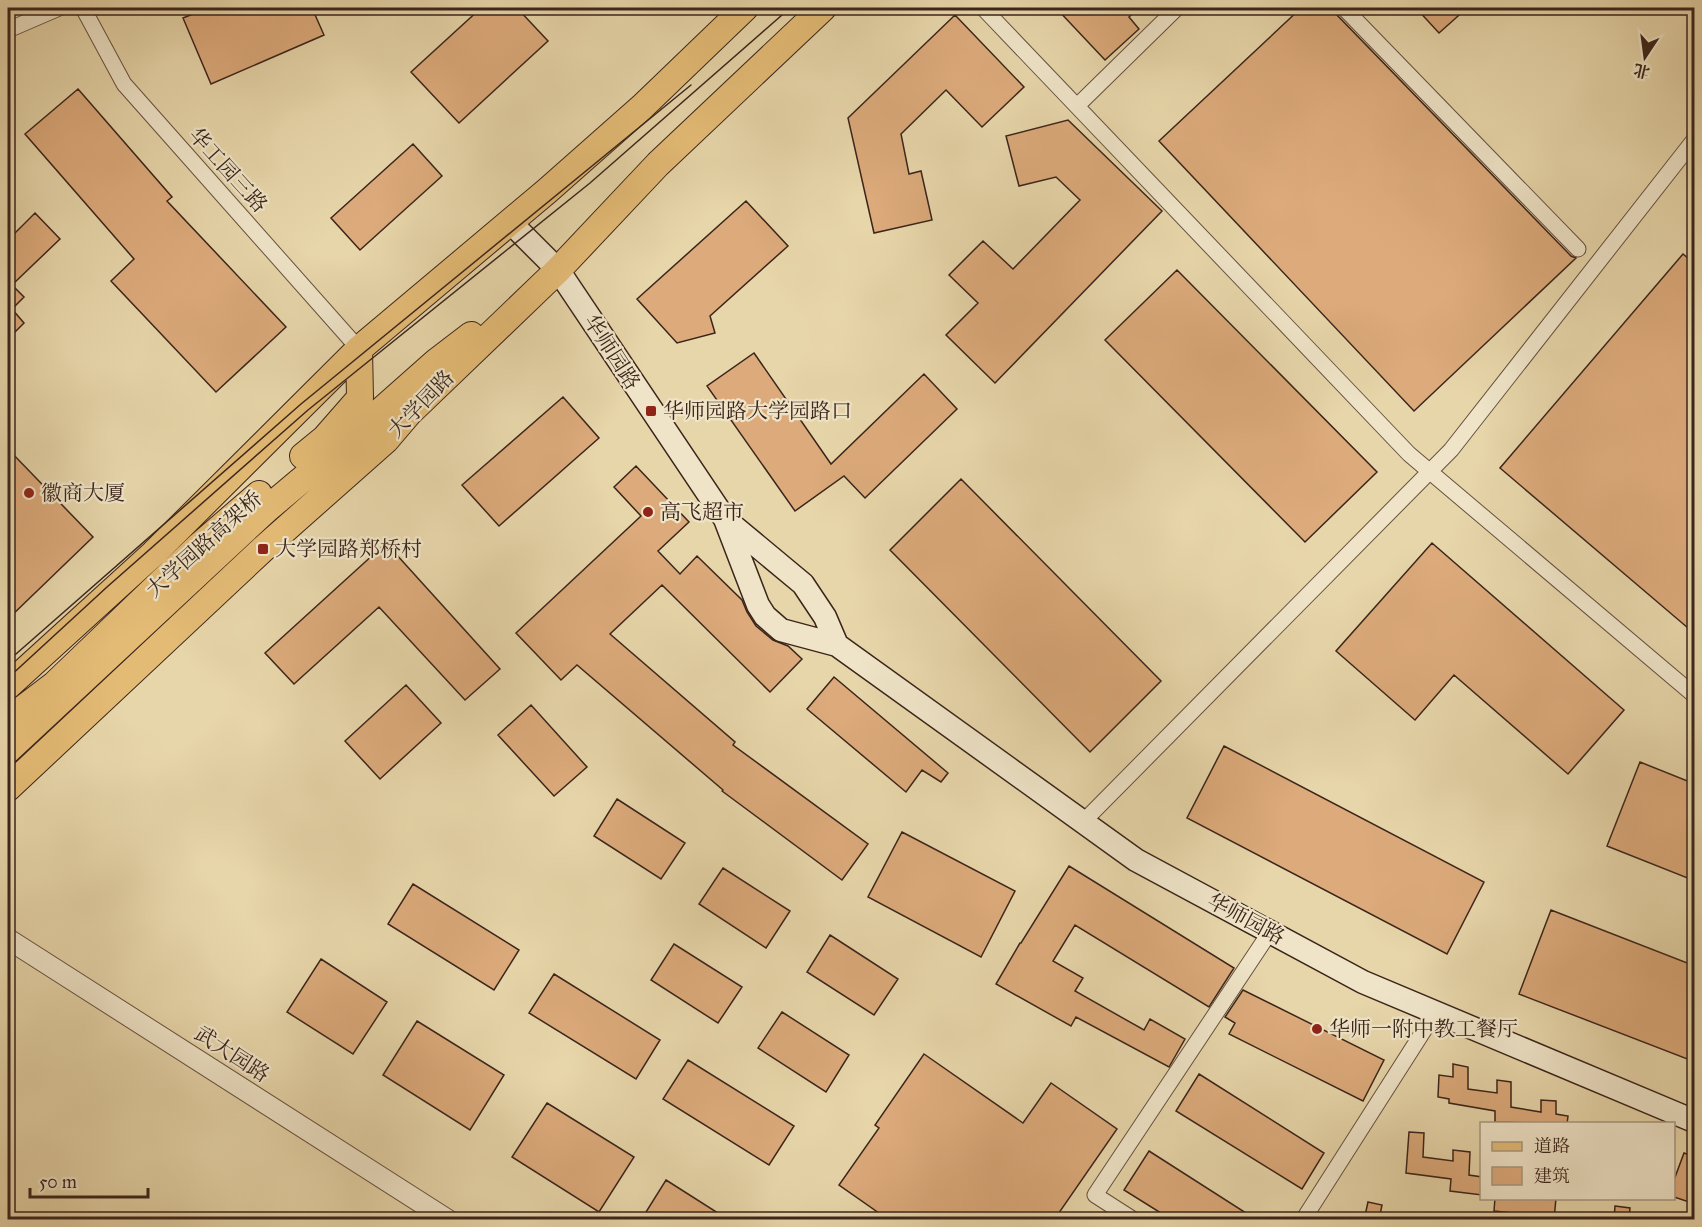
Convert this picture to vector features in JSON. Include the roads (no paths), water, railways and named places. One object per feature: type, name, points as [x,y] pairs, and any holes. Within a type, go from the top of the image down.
[{"type":"main road","points":[[8,686],[154,553],[359,349],[642,107],[745,8]]},
{"type":"main road","name":"大学园路","points":[[8,788],[263,549],[386,440],[409,414],[558,270],[658,164],[823,8]]},
{"type":"main road","name":"华师园路","points":[[510,222],[558,270],[725,519]]},
{"type":"main road","points":[[8,750],[267,509],[316,457],[437,361],[558,270]]},
{"type":"main road","name":"大学园路高架桥","points":[[8,720],[55,684],[200,545],[316,457],[325,438],[360,398],[359,349]]},
{"type":"main road","points":[[725,519],[803,584],[825,617],[837,645]]},
{"type":"main road","points":[[725,519],[758,605],[765,616],[781,630],[837,645]]},
{"type":"main road","name":"华师园路","points":[[837,645],[1136,860],[1363,982],[1695,1121]]},
{"type":"street","points":[[8,30],[59,8]]},
{"type":"street","name":"华工园三路","points":[[83,8],[124,84],[359,349]]},
{"type":"street","points":[[983,8],[1408,454],[1695,695]]},
{"type":"street","points":[[1077,106],[1177,8]]},
{"type":"street","points":[[1344,8],[1578,249]]},
{"type":"street","points":[[1083,822],[1451,450],[1695,140]]},
{"type":"street","points":[[1134,1220],[1095,1196],[1270,932]]},
{"type":"street","name":"武大园路","points":[[8,939],[434,1216]]},
{"type":"street","points":[[1303,1220],[1435,1013]]},
{"type":"tram line","points":[[8,678],[107,587],[308,410],[590,183],[790,8]]},
{"type":"tram line","points":[[8,661],[301,404],[691,85]]},
{"type":"place","name":"华师园路大学园路口","points":[[651,411]]},
{"type":"place","name":"徽商大厦","points":[[29,493]]},
{"type":"place","name":"高飞超市","points":[[648,512]]},
{"type":"place","name":"大学园路郑桥村","points":[[263,549]]},
{"type":"place","name":"华师一附中教工餐厅","points":[[1317,1029]]}]
